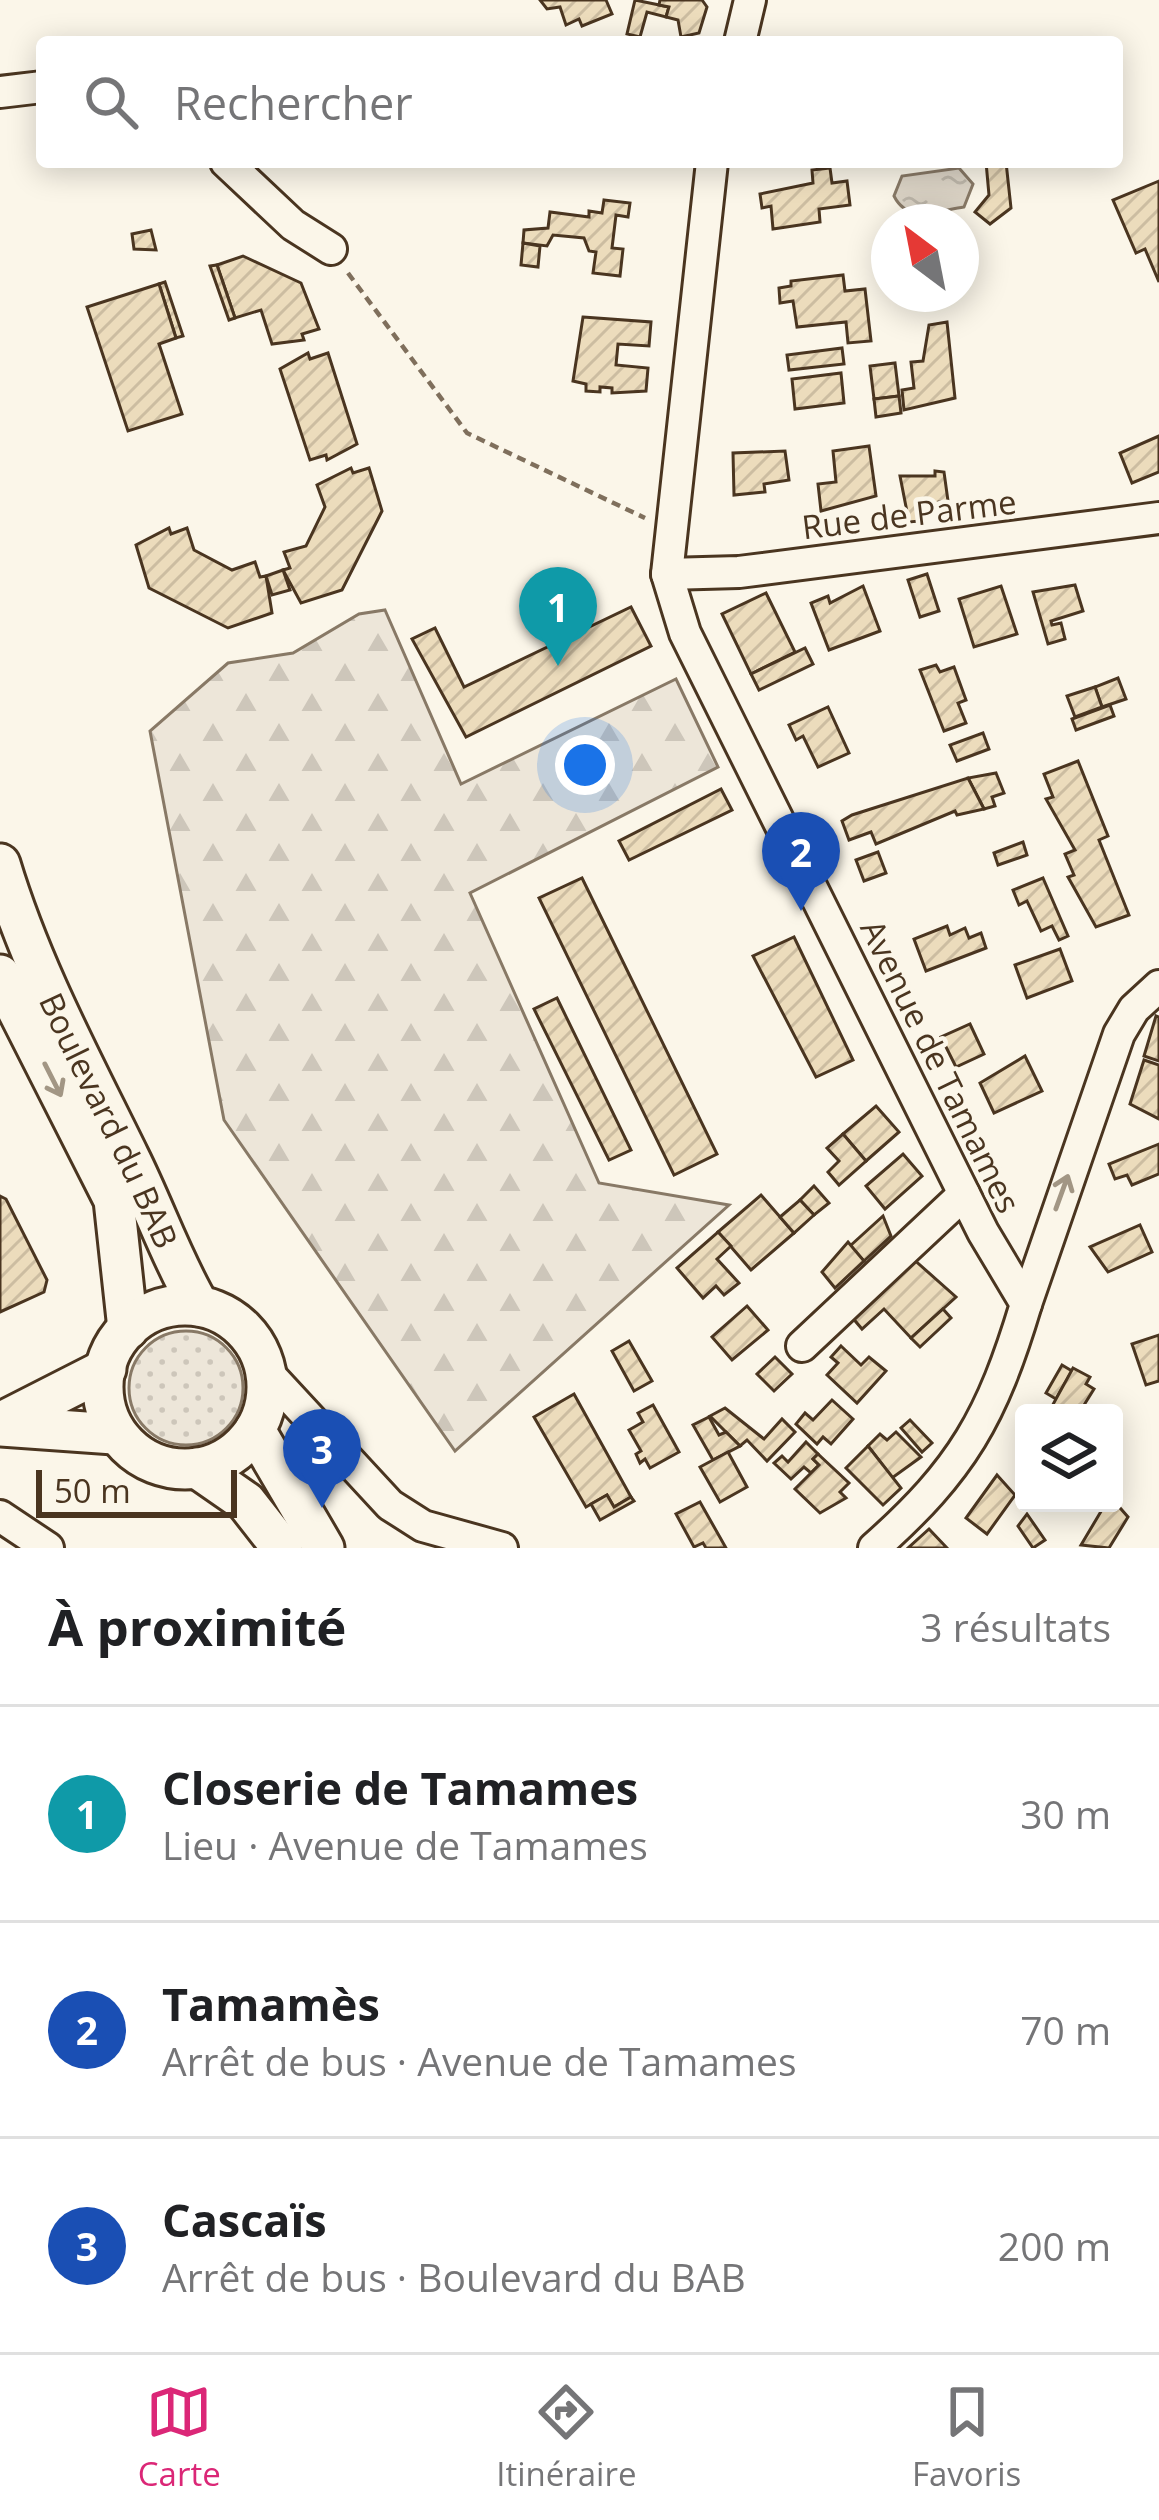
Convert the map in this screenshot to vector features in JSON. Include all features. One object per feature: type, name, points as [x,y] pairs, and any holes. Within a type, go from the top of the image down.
[{"type":"main road","name":"Boulevard du BAB","points":[[0,864],[22,940],[145,1190],[168,1252],[200,1306]]},
{"type":"main road","name":"Boulevard du BAB","points":[[0,976],[114,1200],[128,1329]]},
{"type":"main road","points":[[114,1434],[103,1404],[106,1369],[128,1329],[161,1310],[200,1306],[243,1328],[266,1371],[266,1401],[255,1430],[220,1461],[196,1468]]},
{"type":"main road","points":[[0,1424],[106,1369]]},
{"type":"main road","points":[[0,1424],[114,1434],[149,1460],[196,1468],[246,1502],[282,1548]]},
{"type":"main road","points":[[255,1430],[324,1548]]},
{"type":"street","points":[[741,36],[750,0]]},
{"type":"street","points":[[0,92],[36,88]]},
{"type":"street","points":[[232,168],[292,225],[332,249]]},
{"type":"street","name":"Avenue de Tamames","points":[[711,168],[668,574],[686,633],[964,1194],[1026,1304]]},
{"type":"street","name":"Rue de Parme","points":[[668,574],[740,572],[1159,518]]},
{"type":"street","points":[[874,1548],[918,1509],[980,1431],[1119,1034],[1134,1009],[1159,986]]},
{"type":"street","points":[[802,1346],[964,1194]]},
{"type":"street","points":[[266,1371],[390,1505],[454,1538],[502,1548]]},
{"type":"street","points":[[0,1516],[48,1548]]},
{"type":"path","points":[[332,249],[430,391],[467,433],[672,531]]},
{"type":"green space","points":[[385,610],[461,784],[676,679],[718,767],[470,893],[599,1183],[729,1205],[455,1451],[224,1120],[150,731],[228,663],[293,653],[359,614]]},
{"type":"green space","points":[[186,1331],[208,1336],[226,1348],[238,1366],[243,1388],[238,1410],[226,1428],[208,1440],[186,1445],[164,1440],[146,1428],[134,1410],[129,1388],[134,1366],[146,1348],[164,1336]]},
{"type":"water","points":[[959,168],[973,184],[965,204],[899,204],[894,196],[902,176]]},
{"type":"building","points":[[540,0],[606,0],[612,14],[582,26],[579,19],[566,25],[560,7],[547,9]]},
{"type":"building","points":[[635,0],[669,7],[666,17],[647,12],[640,36],[627,34]]},
{"type":"building","points":[[660,0],[702,0],[707,7],[699,33],[681,36],[678,20],[666,17],[669,7],[659,5]]},
{"type":"building","points":[[830,168],[832,183],[847,181],[850,205],[819,209],[820,222],[773,229],[771,206],[762,208],[760,194],[813,183],[812,170]]},
{"type":"building","points":[[987,168],[1007,168],[1011,208],[990,224],[979,215],[989,195]]},
{"type":"building","points":[[1159,181],[1159,282],[1145,249],[1136,253],[1113,200]]},
{"type":"building","points":[[604,200],[630,203],[628,217],[616,215],[612,248],[623,249],[620,276],[593,273],[596,252],[589,251],[584,238],[553,235],[547,246],[523,243],[524,230],[548,228],[550,212],[589,217],[589,211],[602,213]]},
{"type":"building","points":[[151,230],[156,250],[134,249],[132,234]]},
{"type":"building","points":[[523,243],[540,246],[538,267],[521,265]]},
{"type":"building","points":[[243,256],[301,283],[319,329],[302,334],[304,340],[272,344],[261,310],[235,318],[217,265]]},
{"type":"building","points":[[217,265],[235,318],[229,320],[210,266]]},
{"type":"building","points":[[843,275],[845,291],[865,289],[871,341],[848,343],[846,322],[797,327],[793,301],[780,303],[779,288],[791,286],[791,281]]},
{"type":"building","points":[[165,282],[183,336],[176,338],[159,284]]},
{"type":"building","points":[[159,284],[176,338],[159,344],[182,414],[128,431],[87,307]]},
{"type":"building","points":[[583,317],[651,322],[649,346],[618,344],[616,365],[648,368],[646,391],[612,393],[612,388],[600,387],[600,392],[586,391],[586,384],[573,381]]},
{"type":"building","points":[[947,322],[955,398],[904,410],[902,390],[914,388],[911,362],[923,361],[929,325]]},
{"type":"building","points":[[842,348],[844,364],[789,370],[787,355]]},
{"type":"building","points":[[308,353],[310,359],[328,353],[357,444],[327,460],[326,455],[310,460],[280,369]]},
{"type":"building","points":[[895,363],[899,396],[874,399],[870,366]]},
{"type":"building","points":[[841,373],[844,403],[795,409],[792,379]]},
{"type":"building","points":[[899,396],[901,413],[876,417],[874,399]]},
{"type":"building","points":[[1159,436],[1159,472],[1132,483],[1120,453]]},
{"type":"building","points":[[869,446],[876,496],[821,511],[818,484],[836,482],[833,451]]},
{"type":"building","points":[[785,451],[789,480],[764,484],[765,492],[734,495],[733,453]]},
{"type":"building","points":[[351,468],[353,473],[369,468],[382,511],[342,590],[301,603],[283,570],[290,568],[284,552],[306,546],[325,507],[317,485]]},
{"type":"building","points":[[935,471],[944,472],[948,501],[939,502],[940,511],[920,513],[921,521],[909,522],[900,476],[935,476]]},
{"type":"building","points":[[169,528],[171,534],[187,528],[194,550],[232,570],[255,562],[260,577],[266,576],[272,613],[228,628],[149,588],[136,545]]},
{"type":"building","points":[[283,570],[290,590],[272,595],[266,576]]},
{"type":"building","points":[[927,574],[939,611],[920,617],[908,580]]},
{"type":"building","points":[[1075,585],[1083,611],[1051,621],[1052,625],[1061,623],[1065,639],[1048,644],[1033,592]]},
{"type":"building","points":[[863,586],[880,631],[829,650],[811,603],[828,596],[830,603]]},
{"type":"building","points":[[1001,586],[1017,634],[974,647],[959,599]]},
{"type":"building","points":[[766,593],[795,652],[751,674],[722,614]]},
{"type":"building","points":[[631,607],[651,646],[466,737],[412,639],[435,628],[464,687]]},
{"type":"building","points":[[805,648],[813,664],[759,690],[751,674]]},
{"type":"building","points":[[936,665],[940,672],[954,667],[966,700],[958,703],[966,723],[944,731],[920,670]]},
{"type":"building","points":[[1118,678],[1126,699],[1102,707],[1095,687]]},
{"type":"building","points":[[1095,687],[1102,707],[1075,717],[1067,696]]},
{"type":"building","points":[[1110,705],[1114,716],[1076,730],[1072,719]]},
{"type":"building","points":[[828,707],[849,753],[818,767],[803,736],[796,740],[789,725]]},
{"type":"building","points":[[983,733],[989,749],[957,761],[950,745]]},
{"type":"building","points":[[1078,761],[1108,836],[1099,840],[1129,915],[1096,927],[1068,877],[1074,875],[1065,854],[1075,850],[1046,799],[1053,797],[1044,774]]},
{"type":"building","points":[[996,773],[1004,793],[992,797],[995,806],[984,809],[968,778]]},
{"type":"building","points":[[968,778],[984,809],[957,815],[955,811],[876,844],[871,832],[849,840],[842,821],[852,815]]},
{"type":"building","points":[[721,789],[732,810],[629,860],[619,841]]},
{"type":"building","points":[[1023,842],[1027,855],[998,865],[994,853]]},
{"type":"building","points":[[878,852],[886,873],[864,881],[856,860]]},
{"type":"building","points":[[582,878],[717,1154],[674,1175],[539,898]]},
{"type":"building","points":[[1043,878],[1068,936],[1059,940],[1052,926],[1041,931],[1027,901],[1019,905],[1013,890]]},
{"type":"building","points":[[947,926],[950,935],[965,928],[969,938],[981,933],[986,948],[926,971],[914,939]]},
{"type":"building","points":[[794,937],[853,1060],[816,1077],[753,956]]},
{"type":"building","points":[[1060,949],[1072,981],[1027,998],[1015,965]]},
{"type":"building","points":[[557,998],[631,1150],[609,1160],[534,1009]]},
{"type":"building","points":[[1159,1017],[1159,1061],[1144,1056]]},
{"type":"building","points":[[970,1024],[984,1054],[956,1067],[941,1037]]},
{"type":"building","points":[[1025,1056],[1042,1091],[994,1113],[980,1083]]},
{"type":"building","points":[[1144,1060],[1159,1065],[1159,1119],[1130,1104]]},
{"type":"building","points":[[876,1106],[899,1132],[866,1161],[843,1134]]},
{"type":"building","points":[[843,1134],[866,1161],[839,1185],[828,1172],[839,1161],[827,1148]]},
{"type":"building","points":[[1159,1144],[1159,1174],[1132,1185],[1127,1175],[1115,1179],[1109,1164]]},
{"type":"building","points":[[903,1154],[922,1176],[885,1209],[866,1186]]},
{"type":"building","points":[[814,1186],[829,1203],[814,1215],[800,1200]]},
{"type":"building","points":[[761,1195],[794,1233],[751,1270],[718,1232]]},
{"type":"building","points":[[0,1196],[6,1199],[47,1280],[44,1292],[0,1312]]},
{"type":"building","points":[[800,1200],[814,1215],[794,1233],[780,1217]]},
{"type":"building","points":[[883,1216],[891,1236],[864,1261],[850,1246]]},
{"type":"building","points":[[1140,1225],[1152,1252],[1108,1272],[1090,1247]]},
{"type":"building","points":[[718,1232],[731,1246],[717,1259],[739,1283],[724,1295],[716,1286],[703,1298],[677,1268]]},
{"type":"building","points":[[848,1242],[864,1261],[835,1288],[822,1272]]},
{"type":"building","points":[[911,1257],[956,1297],[911,1338],[884,1309],[862,1329],[851,1316]]},
{"type":"building","points":[[747,1306],[768,1330],[732,1360],[712,1337]]},
{"type":"building","points":[[943,1309],[951,1318],[920,1347],[911,1338]]},
{"type":"building","points":[[1159,1335],[1159,1381],[1146,1385],[1132,1344]]},
{"type":"building","points":[[629,1341],[652,1381],[634,1391],[612,1351]]},
{"type":"building","points":[[841,1346],[861,1365],[869,1357],[886,1371],[857,1403],[827,1375],[838,1363],[831,1357]]},
{"type":"building","points":[[775,1357],[792,1374],[774,1391],[757,1374]]},
{"type":"building","points":[[1062,1365],[1072,1371],[1056,1399],[1046,1393]]},
{"type":"building","points":[[1073,1368],[1090,1377],[1086,1384],[1094,1389],[1085,1404],[1053,1404]]},
{"type":"building","points":[[574,1394],[631,1497],[614,1507],[607,1495],[586,1507],[534,1417]]},
{"type":"building","points":[[832,1400],[853,1419],[831,1444],[823,1437],[817,1444],[796,1424],[805,1413],[813,1420]]},
{"type":"building","points":[[653,1405],[679,1452],[650,1468],[645,1459],[640,1463],[636,1454],[641,1451],[629,1430],[643,1422],[638,1413]]},
{"type":"building","points":[[725,1408],[764,1439],[782,1419],[795,1432],[767,1461],[747,1440],[740,1446],[710,1416]]},
{"type":"building","points":[[709,1417],[719,1435],[726,1432],[740,1446],[713,1460],[693,1425]]},
{"type":"building","points":[[910,1420],[932,1443],[922,1452],[901,1428]]},
{"type":"building","points":[[896,1432],[921,1457],[892,1478],[868,1446],[880,1434],[887,1440]]},
{"type":"building","points":[[806,1442],[818,1454],[813,1459],[819,1465],[811,1473],[804,1467],[791,1479],[774,1463],[782,1456],[788,1462]]},
{"type":"building","points":[[868,1446],[901,1488],[883,1505],[846,1468]]},
{"type":"building","points":[[728,1452],[747,1487],[720,1502],[700,1467]]},
{"type":"building","points":[[818,1454],[849,1483],[840,1492],[846,1498],[820,1513],[795,1489],[819,1465],[813,1459]]},
{"type":"building","points":[[997,1475],[1015,1495],[987,1534],[966,1518]]},
{"type":"building","points":[[607,1495],[614,1507],[631,1497],[634,1501],[600,1520],[591,1504]]},
{"type":"building","points":[[700,1502],[726,1548],[706,1548],[703,1543],[694,1547],[676,1514]]},
{"type":"building","points":[[1123,1511],[1128,1517],[1109,1548],[1081,1545],[1101,1512]]},
{"type":"building","points":[[1027,1514],[1045,1540],[1033,1548],[1018,1526]]},
{"type":"building","points":[[929,1529],[947,1548],[908,1548]]},
{"type":"place","name":"Closerie de Tamames","points":[[558,666]]},
{"type":"place","name":"Tamamès","points":[[801,911]]},
{"type":"place","name":"Cascaïs","points":[[322,1508]]}]
